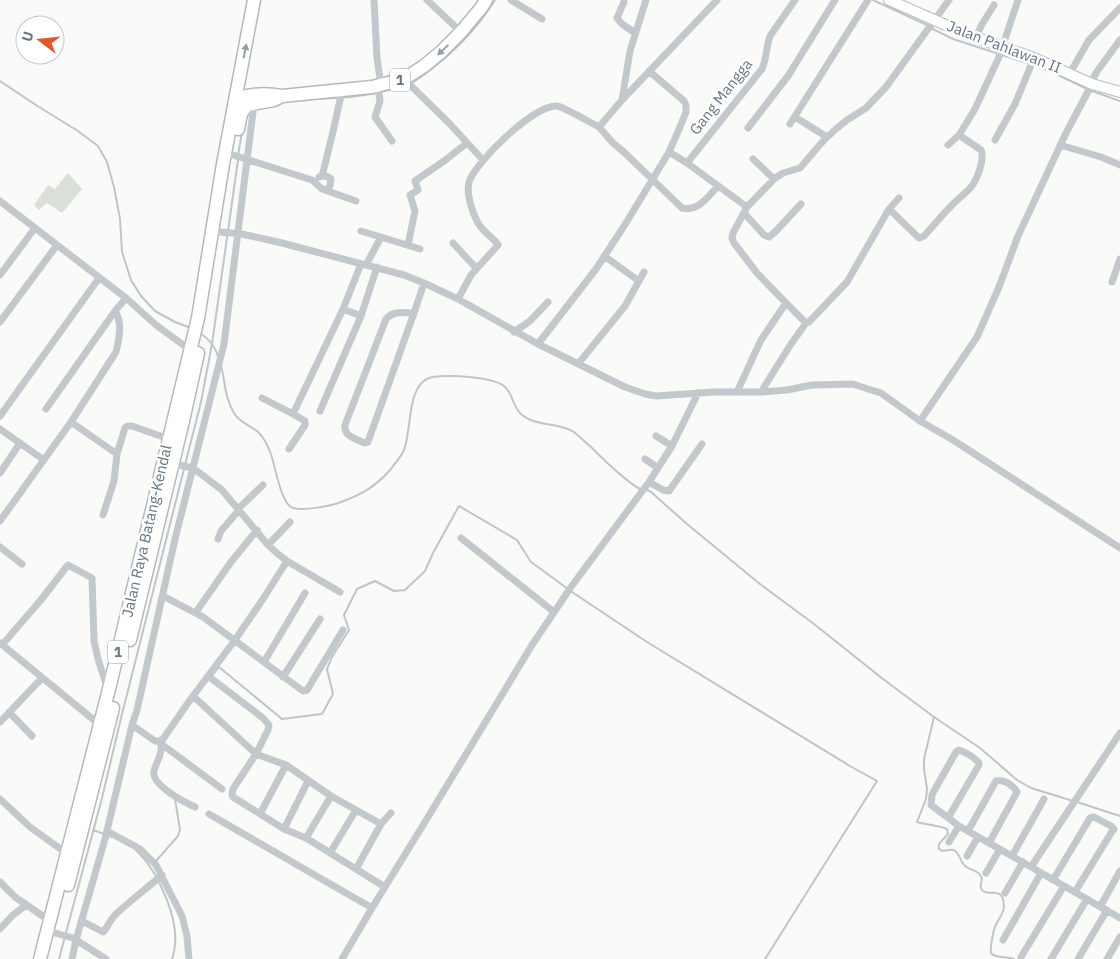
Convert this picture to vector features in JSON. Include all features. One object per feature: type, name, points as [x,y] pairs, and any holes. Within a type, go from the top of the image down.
[{"type":"highway","name":"1","points":[[254,0],[236,99],[249,95],[341,96],[379,87],[408,83],[461,32],[486,0]]},
{"type":"highway","name":"1","points":[[254,104],[274,100],[282,96]]},
{"type":"highway","name":"Jalan Raya Batang-Kendal","points":[[202,321],[223,164],[236,99]]},
{"type":"highway","name":"Jalan Raya Batang-Kendal","points":[[40,959],[56,929],[66,853],[109,692],[169,439],[228,233],[240,157],[240,114],[248,105],[254,104]]},
{"type":"highway","name":"Jalan Raya Batang-Kendal","points":[[49,959],[175,464],[194,347]]},
{"type":"street","points":[[374,0],[380,101],[375,118],[392,141]]},
{"type":"street","points":[[510,0],[542,19]]},
{"type":"street","points":[[624,0],[617,18],[635,33]]},
{"type":"street","points":[[622,100],[630,51],[646,0]]},
{"type":"street","points":[[598,127],[717,0]]},
{"type":"street","name":"Gang Mangga","points":[[687,163],[762,69],[767,55],[770,36],[795,0]]},
{"type":"street","points":[[748,128],[788,76],[835,0]]},
{"type":"street","points":[[806,323],[757,273],[734,243],[733,233],[745,210],[774,180],[783,173],[800,168],[827,137],[847,120],[866,108],[886,87],[949,0]]},
{"type":"street","points":[[948,145],[959,135],[974,109],[1001,51],[1018,0]]},
{"type":"street","points":[[431,1],[461,32]]},
{"type":"street","name":"Jalan Pahlawan II","points":[[894,1],[1001,51],[1014,50],[1070,73],[1090,86],[1120,92]]},
{"type":"street","points":[[790,124],[867,2]]},
{"type":"street","points":[[976,38],[994,5]]},
{"type":"street","points":[[1070,73],[1089,40],[1119,12]]},
{"type":"street","points":[[920,421],[977,337],[1018,236],[1060,145],[1098,70],[1120,40]]},
{"type":"street","points":[[995,140],[1015,104],[1033,59]]},
{"type":"street","points":[[538,344],[596,269],[669,152],[680,128],[686,112],[684,101],[649,71]]},
{"type":"street","points":[[408,83],[482,160]]},
{"type":"street","points":[[322,176],[341,96]]},
{"type":"street","points":[[72,959],[74,939],[82,921],[106,835],[137,710],[192,468],[222,355],[228,233],[240,157],[254,104]]},
{"type":"street","points":[[458,299],[476,268],[498,245],[478,223],[471,207],[468,193],[469,182],[474,171],[482,160],[527,119],[546,108],[557,106],[598,127],[682,208],[692,210],[718,186]]},
{"type":"street","points":[[795,117],[827,137]]},
{"type":"street","points":[[889,210],[921,238],[969,190],[976,178],[982,153],[981,150],[959,135]]},
{"type":"street","points":[[408,245],[415,211],[410,195],[418,190],[415,181],[467,143]]},
{"type":"street","points":[[1060,145],[1120,165]]},
{"type":"street","points":[[669,152],[718,186],[745,210],[764,235],[769,237],[800,204]]},
{"type":"street","points":[[240,157],[312,180],[322,189],[356,201]]},
{"type":"street","points":[[753,159],[774,180]]},
{"type":"street","points":[[312,180],[322,176],[329,177],[331,179],[330,186],[326,190]]},
{"type":"street","points":[[761,392],[806,323],[847,282],[889,210],[899,198]]},
{"type":"street","points":[[0,201],[126,298],[156,325],[194,347]]},
{"type":"street","points":[[0,275],[35,228]]},
{"type":"street","points":[[361,231],[420,249]]},
{"type":"street","points":[[228,233],[282,242],[377,267],[424,282],[458,299],[514,332],[625,387],[645,394],[656,396],[714,392],[761,392],[787,390],[812,385],[853,384],[881,393],[920,421],[953,440],[1120,548]]},
{"type":"street","points":[[293,414],[363,264],[379,241]]},
{"type":"street","points":[[454,243],[476,268]]},
{"type":"street","points":[[0,322],[57,245]]},
{"type":"street","points":[[604,256],[639,281]]},
{"type":"street","points":[[1112,282],[1120,260]]},
{"type":"street","points":[[320,412],[361,316],[377,267]]},
{"type":"street","points":[[578,364],[625,306],[644,272]]},
{"type":"street","points":[[0,416],[99,278]]},
{"type":"street","points":[[414,313],[397,312],[386,319],[345,425],[345,432],[349,436],[365,443],[368,442],[414,313],[424,282]]},
{"type":"street","points":[[46,408],[126,298]]},
{"type":"street","points":[[514,332],[530,321],[548,302]]},
{"type":"street","points":[[737,392],[761,340],[786,303]]},
{"type":"street","points":[[343,309],[361,316]]},
{"type":"street","points":[[0,521],[71,422],[116,352],[120,319],[115,311]]},
{"type":"street","points":[[342,959],[532,645],[571,588],[645,488],[672,446],[698,393]]},
{"type":"street","points":[[262,398],[304,420],[305,423],[289,450]]},
{"type":"street","points":[[71,422],[117,454]]},
{"type":"street","points":[[103,515],[114,480],[117,454],[125,428],[128,426],[169,439]]},
{"type":"street","points":[[0,429],[44,460]]},
{"type":"street","points":[[656,436],[672,446]]},
{"type":"street","points":[[0,473],[20,443]]},
{"type":"street","points":[[645,488],[669,491],[702,444]]},
{"type":"street","points":[[645,458],[658,468]]},
{"type":"street","points":[[175,464],[192,468],[222,490],[268,545],[287,561],[340,592]]},
{"type":"street","points":[[218,539],[221,531],[239,509],[263,485]]},
{"type":"street","points":[[268,545],[290,522]]},
{"type":"street","points":[[196,612],[231,562],[257,530]]},
{"type":"street","points":[[461,538],[554,612]]},
{"type":"street","points":[[0,547],[22,564]]},
{"type":"street","points":[[158,742],[163,739],[235,640],[287,561]]},
{"type":"street","points":[[100,725],[1,644],[40,601],[68,565],[92,578],[94,641],[109,692]]},
{"type":"street","points":[[264,662],[305,593]]},
{"type":"street","points":[[163,596],[196,612],[303,691],[307,690],[343,630]]},
{"type":"street","points":[[283,677],[320,619]]},
{"type":"street","points":[[208,676],[269,725],[256,754],[233,789],[232,795],[235,799],[284,829],[306,838],[385,887]]},
{"type":"street","points":[[0,722],[42,678]]},
{"type":"street","points":[[193,696],[256,754],[286,765],[331,796],[381,824]]},
{"type":"street","points":[[9,712],[32,736]]},
{"type":"street","points":[[132,725],[222,789]]},
{"type":"street","points":[[1031,867],[1120,733]]},
{"type":"street","points":[[158,742],[162,750],[154,772],[155,776],[162,786],[180,800],[195,807]]},
{"type":"street","points":[[948,818],[979,765],[977,760],[959,750],[956,752],[934,791],[931,805],[948,818],[959,826],[1120,918]]},
{"type":"street","points":[[260,814],[286,765]]},
{"type":"street","points":[[968,831],[996,781],[1003,780],[1017,792],[989,843]]},
{"type":"street","points":[[284,829],[308,781]]},
{"type":"street","points":[[306,838],[331,796]]},
{"type":"street","points":[[1012,856],[1044,799]]},
{"type":"street","points":[[0,800],[66,853]]},
{"type":"street","points":[[330,853],[356,810]]},
{"type":"street","points":[[356,869],[381,824],[391,813]]},
{"type":"street","points":[[209,814],[372,908]]},
{"type":"street","points":[[1053,880],[1090,818],[1094,817],[1111,826],[1114,829],[1075,892]]},
{"type":"street","points":[[950,842],[959,826]]},
{"type":"street","points":[[106,835],[140,849],[156,865],[182,916],[187,936],[188,959]]},
{"type":"street","points":[[968,856],[978,837]]},
{"type":"street","points":[[986,873],[1000,850]]},
{"type":"street","points":[[1005,894],[1022,862]]},
{"type":"street","points":[[1078,959],[1104,908],[1120,870]]},
{"type":"street","points":[[1003,940],[1041,873]]},
{"type":"street","points":[[82,921],[103,932],[112,918],[127,903],[161,876]]},
{"type":"street","points":[[0,882],[15,897],[56,929],[106,959]]},
{"type":"street","points":[[1022,957],[1064,886]]},
{"type":"street","points":[[1051,959],[1087,899]]},
{"type":"street","points":[[0,929],[26,905]]},
{"type":"street","points":[[1107,959],[1120,936]]},
{"type":"shaded area","points":[[68,173],[82,189],[62,213],[47,203],[39,210],[34,205],[48,185],[55,189]]},
{"type":"waterway","points":[[412,83],[436,66],[458,46],[478,24],[495,0]]},
{"type":"waterway","points":[[873,0],[927,25]]},
{"type":"waterway","points":[[931,28],[953,39],[1030,64]]},
{"type":"waterway","points":[[1035,65],[1087,89]]},
{"type":"waterway","points":[[0,81],[98,146],[107,162],[114,187],[120,219],[122,252],[131,280],[141,296],[155,311],[191,328]]},
{"type":"waterway","points":[[381,92],[408,85]]},
{"type":"waterway","points":[[1092,91],[1120,101]]},
{"type":"waterway","points":[[317,99],[377,93]]},
{"type":"waterway","points":[[238,155],[242,132]]},
{"type":"waterway","points":[[185,465],[201,402],[212,344],[238,160]]},
{"type":"waterway","points":[[200,333],[211,343],[218,356]]},
{"type":"waterway","points":[[221,365],[231,408],[239,419],[257,431],[264,439],[271,454],[285,500],[293,508],[311,508],[336,504],[363,493],[380,480],[400,458],[404,450],[411,408],[418,387],[424,381],[440,376],[471,377],[501,384],[506,388],[521,414],[533,421],[574,432],[621,476],[640,489]]},
{"type":"waterway","points":[[59,959],[102,798],[184,469]]},
{"type":"waterway","points":[[647,490],[760,584],[883,679],[980,748],[1017,780],[1031,788],[1073,801]]},
{"type":"waterway","points":[[212,676],[219,667],[282,719],[322,714],[333,694],[327,669],[332,657],[349,630],[344,615],[357,589],[375,581],[394,591],[405,590],[425,571],[459,506],[517,540],[531,562],[568,589]]},
{"type":"waterway","points":[[572,592],[647,642],[877,781],[765,959]]},
{"type":"waterway","points":[[934,717],[924,759],[926,799],[917,822],[947,829],[948,834],[940,843],[939,849],[943,851],[954,850],[958,853],[965,866],[980,874],[982,890],[1001,895],[1004,909],[994,929],[991,953],[996,956],[1014,959]]},
{"type":"waterway","points":[[156,861],[178,836],[180,830],[175,799]]},
{"type":"waterway","points":[[1077,802],[1120,816]]},
{"type":"waterway","points":[[93,830],[112,837]]},
{"type":"waterway","points":[[136,850],[156,876]]},
{"type":"waterway","points":[[158,880],[167,899],[175,929],[172,959]]}]
